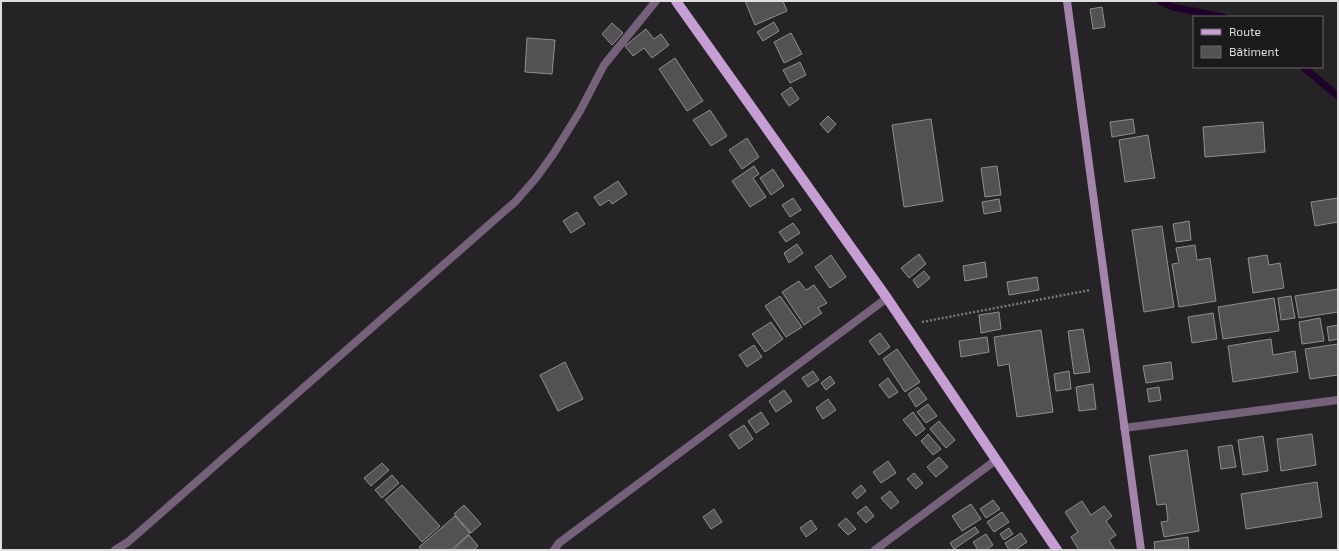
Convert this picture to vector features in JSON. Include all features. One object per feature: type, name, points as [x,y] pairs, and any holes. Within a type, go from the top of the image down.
[{"type":"main road","points":[[676,1],[886,298],[1057,550]]},
{"type":"street","points":[[115,550],[134,537],[516,201],[536,178],[554,153],[580,111],[604,64],[656,1]]},
{"type":"street","points":[[1067,1],[1141,550]]},
{"type":"street","points":[[554,550],[559,543],[886,298]]},
{"type":"street","points":[[1124,428],[1338,400]]},
{"type":"street","points":[[875,550],[996,460]]},
{"type":"path","points":[[904,326],[1106,287]]},
{"type":"building","points":[[745,1],[783,1],[787,11],[755,25]]},
{"type":"building","points":[[1102,7],[1105,27],[1093,29],[1090,9]]},
{"type":"building","points":[[774,22],[779,31],[763,41],[757,32]]},
{"type":"building","points":[[612,23],[623,33],[612,45],[602,34]]},
{"type":"building","points":[[646,29],[654,39],[661,34],[669,45],[652,58],[644,48],[633,56],[625,46]]},
{"type":"building","points":[[791,33],[802,54],[784,63],[774,42]]},
{"type":"building","points":[[527,38],[555,40],[552,74],[525,72]]},
{"type":"building","points":[[675,58],[703,101],[687,111],[659,69]]},
{"type":"building","points":[[800,62],[806,75],[790,83],[783,70]]},
{"type":"building","points":[[791,87],[799,99],[789,106],[781,94]]},
{"type":"building","points":[[710,110],[727,136],[711,146],[693,120]]},
{"type":"building","points":[[828,116],[836,124],[828,133],[820,124]]},
{"type":"building","points":[[931,119],[943,201],[904,207],[892,125]]},
{"type":"building","points":[[1133,119],[1135,133],[1112,137],[1110,122]]},
{"type":"building","points":[[1263,122],[1265,152],[1205,157],[1203,127]]},
{"type":"building","points":[[1148,135],[1155,178],[1125,182],[1119,140]]},
{"type":"building","points":[[747,138],[759,157],[742,169],[729,150]]},
{"type":"building","points":[[754,166],[759,174],[753,178],[766,197],[750,207],[732,181]]},
{"type":"building","points":[[997,166],[1001,195],[985,197],[981,168]]},
{"type":"building","points":[[773,169],[784,186],[771,195],[760,178]]},
{"type":"building","points":[[618,181],[627,194],[612,204],[609,200],[600,206],[594,197]]},
{"type":"building","points":[[793,198],[801,210],[790,217],[782,205]]},
{"type":"building","points":[[1338,198],[1338,222],[1315,226],[1311,202]]},
{"type":"building","points":[[999,199],[1001,211],[984,214],[982,202]]},
{"type":"building","points":[[577,212],[585,224],[571,233],[563,221]]},
{"type":"building","points":[[1189,221],[1191,240],[1176,242],[1173,224]]},
{"type":"building","points":[[793,223],[800,233],[786,242],[779,232]]},
{"type":"building","points":[[1162,226],[1174,307],[1144,312],[1132,230]]},
{"type":"building","points":[[797,244],[803,253],[789,263],[784,253]]},
{"type":"building","points":[[1195,245],[1197,260],[1210,258],[1216,301],[1179,307],[1172,264],[1179,263],[1176,248]]},
{"type":"building","points":[[919,254],[926,264],[909,278],[901,268]]},
{"type":"building","points":[[831,255],[846,277],[830,288],[815,267]]},
{"type":"building","points":[[1267,255],[1269,265],[1280,263],[1284,288],[1253,293],[1248,258]]},
{"type":"building","points":[[985,262],[987,277],[965,281],[963,266]]},
{"type":"building","points":[[924,271],[930,278],[918,288],[913,280]]},
{"type":"building","points":[[1037,277],[1039,290],[1009,295],[1007,282]]},
{"type":"building","points":[[799,281],[806,290],[814,285],[827,303],[818,308],[822,313],[804,325],[782,292]]},
{"type":"building","points":[[1338,289],[1338,312],[1299,318],[1295,296]]},
{"type":"building","points":[[780,296],[802,327],[786,337],[765,306]]},
{"type":"building","points":[[1291,296],[1295,318],[1281,320],[1278,298]]},
{"type":"building","points":[[1274,298],[1279,331],[1223,339],[1218,307]]},
{"type":"building","points":[[999,312],[1001,329],[981,333],[979,315]]},
{"type":"building","points":[[1213,313],[1217,339],[1192,343],[1188,317]]},
{"type":"building","points":[[1320,318],[1324,341],[1302,344],[1299,322]]},
{"type":"building","points":[[771,322],[783,339],[765,352],[752,334]]},
{"type":"building","points":[[1338,325],[1338,339],[1329,341],[1327,327]]},
{"type":"building","points":[[1083,329],[1090,372],[1074,374],[1068,331]]},
{"type":"building","points":[[1041,330],[1053,412],[1017,417],[1009,364],[998,366],[994,337]]},
{"type":"building","points":[[880,333],[890,347],[879,355],[869,341]]},
{"type":"building","points":[[987,337],[989,352],[961,357],[959,341]]},
{"type":"building","points":[[1271,339],[1273,355],[1295,351],[1298,372],[1233,382],[1228,346]]},
{"type":"building","points":[[1338,344],[1338,375],[1310,379],[1305,349]]},
{"type":"building","points":[[754,345],[762,357],[747,367],[739,355]]},
{"type":"building","points":[[897,349],[920,382],[905,392],[883,359]]},
{"type":"building","points":[[565,362],[583,399],[558,411],[540,375]]},
{"type":"building","points":[[1171,362],[1173,379],[1146,383],[1143,366]]},
{"type":"building","points":[[813,371],[819,380],[808,387],[802,378]]},
{"type":"building","points":[[1069,371],[1071,389],[1056,391],[1054,374]]},
{"type":"building","points":[[830,376],[835,383],[826,390],[821,383]]},
{"type":"building","points":[[888,378],[898,392],[889,398],[879,385]]},
{"type":"building","points":[[1093,384],[1096,409],[1079,411],[1076,387]]},
{"type":"building","points":[[918,387],[927,399],[916,407],[908,394]]},
{"type":"building","points":[[1159,387],[1161,400],[1149,402],[1147,389]]},
{"type":"building","points":[[784,390],[792,401],[776,412],[769,401]]},
{"type":"building","points":[[828,399],[836,410],[823,419],[816,408]]},
{"type":"building","points":[[928,404],[937,416],[926,423],[917,412]]},
{"type":"building","points":[[761,412],[769,424],[756,433],[748,421]]},
{"type":"building","points":[[913,412],[925,429],[916,436],[903,420]]},
{"type":"building","points":[[939,421],[955,440],[946,448],[930,429]]},
{"type":"building","points":[[744,425],[753,439],[739,449],[729,435]]},
{"type":"building","points":[[928,434],[941,449],[933,455],[921,441]]},
{"type":"building","points":[[1312,434],[1316,465],[1281,471],[1277,439]]},
{"type":"building","points":[[1263,436],[1268,471],[1243,475],[1238,440]]},
{"type":"building","points":[[1232,445],[1236,467],[1221,469],[1218,447]]},
{"type":"building","points":[[1187,450],[1199,531],[1164,537],[1161,522],[1168,521],[1166,504],[1157,505],[1149,456]]},
{"type":"building","points":[[939,457],[948,467],[936,477],[927,467]]},
{"type":"building","points":[[888,461],[896,473],[881,483],[873,472]]},
{"type":"building","points":[[382,463],[389,470],[371,486],[364,478]]},
{"type":"building","points":[[914,473],[923,483],[916,489],[907,479]]},
{"type":"building","points":[[392,475],[399,483],[382,498],[375,490]]},
{"type":"building","points":[[1317,482],[1322,517],[1246,529],[1241,494]]},
{"type":"building","points":[[402,485],[440,526],[422,542],[385,500]]},
{"type":"building","points":[[861,485],[866,491],[857,499],[852,493]]},
{"type":"building","points":[[890,491],[899,502],[891,509],[881,498]]},
{"type":"building","points":[[993,500],[1000,509],[986,518],[980,509]]},
{"type":"building","points":[[1082,501],[1091,515],[1104,506],[1112,516],[1106,521],[1116,535],[1109,540],[1115,550],[1079,550],[1071,537],[1078,532],[1065,512]]},
{"type":"building","points":[[971,504],[981,519],[962,531],[952,516]]},
{"type":"building","points":[[464,505],[481,524],[471,533],[454,514]]},
{"type":"building","points":[[866,506],[874,516],[866,523],[857,513]]},
{"type":"building","points":[[714,509],[722,522],[711,529],[703,517]]},
{"type":"building","points":[[1002,512],[1009,522],[994,532],[987,522]]},
{"type":"building","points":[[455,516],[470,533],[451,550],[422,550],[419,547]]},
{"type":"building","points":[[846,518],[856,529],[848,535],[838,525]]},
{"type":"building","points":[[811,520],[817,529],[806,537],[800,528]]},
{"type":"building","points":[[975,527],[979,532],[954,549],[950,543]]},
{"type":"building","points":[[1009,528],[1013,534],[1004,540],[1000,534]]},
{"type":"building","points":[[1021,533],[1027,542],[1015,550],[1009,550],[1005,543]]},
{"type":"building","points":[[986,534],[993,545],[986,550],[978,550],[973,542]]},
{"type":"building","points":[[469,535],[478,546],[474,550],[453,550]]},
{"type":"building","points":[[1188,537],[1189,550],[1155,550],[1154,542]]},
{"type":"waterway","points":[[1160,1],[1173,7],[1218,16]]},
{"type":"waterway","points":[[1304,68],[1338,96]]}]
